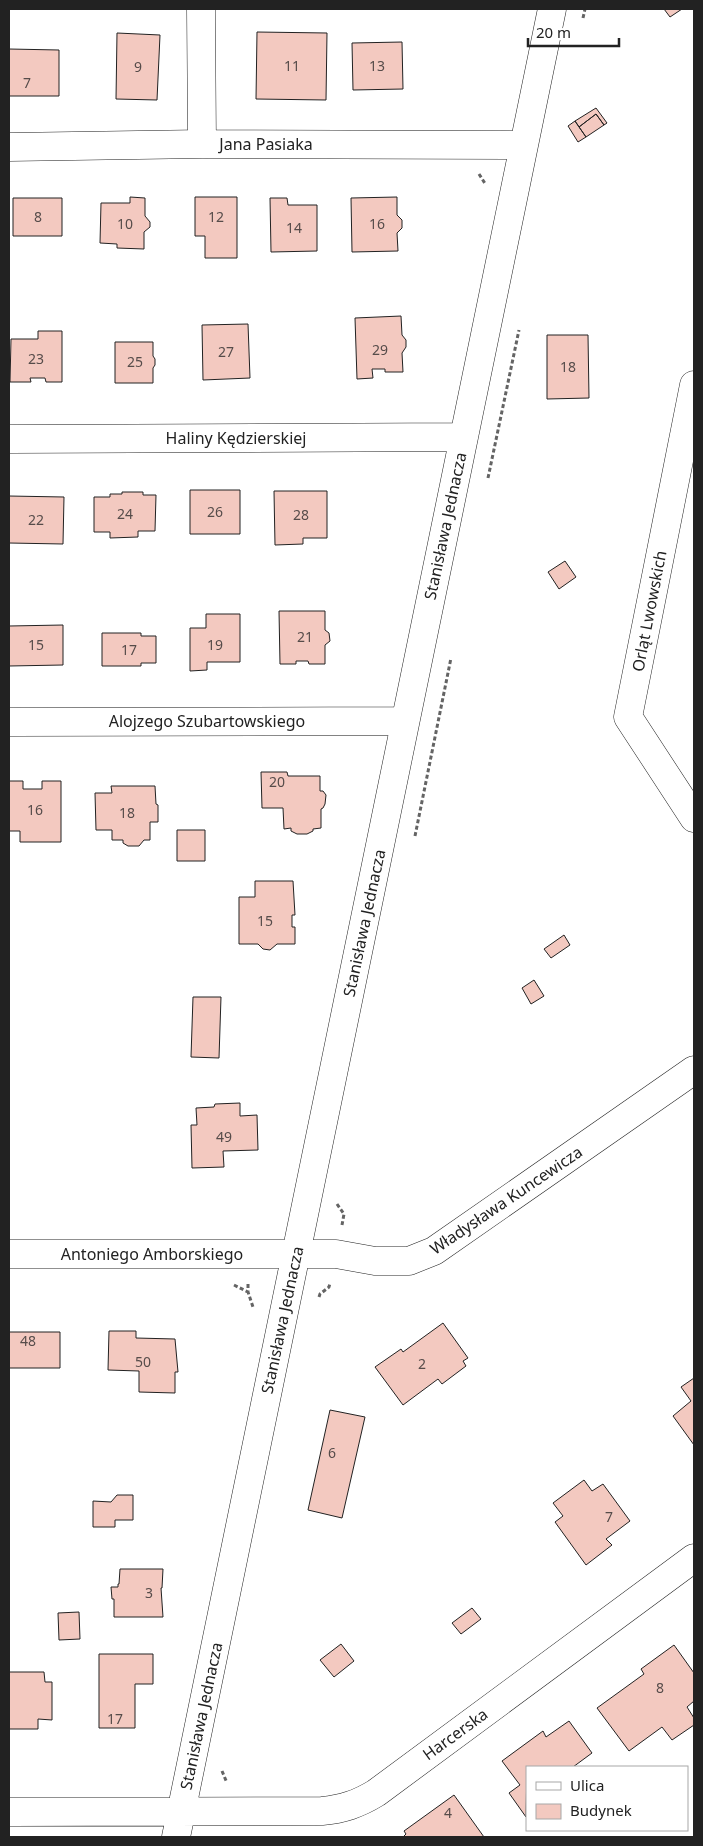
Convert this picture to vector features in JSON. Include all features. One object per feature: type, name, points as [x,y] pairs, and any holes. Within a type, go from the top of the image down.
[{"type":"street","points":[[202,9],[202,144]]},
{"type":"street","name":"Stanisława Jednacza","points":[[176,1837],[552,9]]},
{"type":"street","name":"Jana Pasiaka","points":[[9,147],[202,144],[524,145]]},
{"type":"street","name":"Orląt Lwowskich","points":[[694,386],[628,717],[694,818]]},
{"type":"street","name":"Haliny Kędzierskiej","points":[[9,439],[464,437]]},
{"type":"street","name":"Alojzego Szubartowskiego","points":[[9,722],[405,721]]},
{"type":"street","name":"Władysława Kuncewicza","points":[[296,1254],[336,1254],[375,1261],[409,1261],[434,1251],[692,1076]]},
{"type":"street","name":"Antoniego Amborskiego","points":[[9,1254],[296,1254]]},
{"type":"street","name":"Harcerska","points":[[9,1812],[322,1811],[340,1809],[361,1802],[376,1793],[694,1558]]},
{"type":"path","points":[[583,18],[585,9]]},
{"type":"path","points":[[486,487],[520,326]]},
{"type":"path","points":[[414,840],[453,649]]},
{"type":"path","points":[[318,1303],[320,1294],[330,1288],[344,1214],[337,1205],[339,1195]]},
{"type":"path","points":[[222,1810],[227,1783],[222,1772],[224,1763]]},
{"type":"building","points":[[664,9],[682,9],[670,17]]},
{"type":"building","points":[[257,32],[327,33],[326,100],[256,99]]},
{"type":"building","points":[[117,33],[160,35],[157,100],[116,99]]},
{"type":"building","points":[[402,42],[403,89],[353,90],[352,43]]},
{"type":"building","points":[[9,49],[59,50],[59,96],[9,96]]},
{"type":"building","points":[[596,108],[607,123],[604,125],[596,114],[579,127],[575,121]]},
{"type":"building","points":[[596,114],[604,125],[586,137],[579,127]]},
{"type":"building","points":[[575,121],[586,137],[578,142],[568,126]]},
{"type":"building","points":[[130,197],[145,198],[145,216],[150,222],[150,227],[144,232],[144,249],[117,248],[117,244],[100,243],[101,203],[130,203]]},
{"type":"building","points":[[195,197],[237,197],[237,258],[205,258],[205,236],[195,236]]},
{"type":"building","points":[[397,197],[397,215],[402,220],[402,228],[397,233],[398,251],[352,252],[351,198]]},
{"type":"building","points":[[13,198],[62,198],[62,236],[13,236]]},
{"type":"building","points":[[270,198],[287,198],[288,205],[317,205],[317,251],[271,252]]},
{"type":"building","points":[[401,316],[402,335],[406,340],[406,347],[402,353],[403,372],[385,372],[385,369],[372,369],[373,378],[357,379],[355,318]]},
{"type":"building","points":[[248,324],[250,378],[203,380],[202,325]]},
{"type":"building","points":[[38,331],[62,331],[62,382],[46,382],[45,378],[30,378],[31,382],[10,382],[11,339],[38,339]]},
{"type":"building","points":[[547,335],[588,335],[589,398],[547,399]]},
{"type":"building","points":[[115,342],[153,342],[155,365],[153,368],[153,383],[115,383]]},
{"type":"building","points":[[190,490],[240,490],[240,534],[190,534]]},
{"type":"building","points":[[274,491],[327,491],[327,538],[303,538],[303,544],[275,545]]},
{"type":"building","points":[[122,492],[143,492],[143,495],[156,495],[155,531],[138,531],[138,537],[110,538],[110,532],[94,532],[94,497],[110,497],[110,494],[122,494]]},
{"type":"building","points":[[9,496],[64,497],[63,544],[9,543]]},
{"type":"building","points":[[565,561],[576,577],[559,589],[548,572]]},
{"type":"building","points":[[279,611],[325,611],[325,630],[329,633],[330,641],[325,645],[325,664],[309,664],[308,661],[296,661],[296,664],[280,664]]},
{"type":"building","points":[[206,614],[240,614],[240,662],[207,662],[207,670],[190,671],[190,628],[206,628]]},
{"type":"building","points":[[63,625],[63,665],[9,666],[9,626]]},
{"type":"building","points":[[102,633],[141,633],[141,636],[156,636],[156,663],[141,663],[141,666],[102,666]]},
{"type":"building","points":[[261,772],[287,772],[288,776],[320,776],[320,791],[323,791],[326,795],[325,804],[321,809],[321,828],[313,829],[313,831],[307,834],[297,834],[291,831],[291,828],[284,829],[283,808],[262,808]]},
{"type":"building","points":[[9,781],[23,781],[23,789],[42,789],[42,781],[61,781],[61,842],[20,842],[20,831],[9,831]]},
{"type":"building","points":[[111,786],[155,786],[158,822],[150,822],[150,840],[144,840],[139,846],[128,846],[123,843],[123,840],[112,840],[112,830],[96,830],[95,793],[112,793]]},
{"type":"building","points":[[177,830],[205,830],[205,861],[177,861]]},
{"type":"building","points":[[255,881],[293,881],[295,915],[292,915],[292,927],[295,927],[295,944],[277,944],[270,950],[263,949],[258,944],[239,944],[239,897],[255,897]]},
{"type":"building","points":[[564,935],[570,945],[551,958],[544,949]]},
{"type":"building","points":[[534,980],[544,996],[531,1004],[522,988]]},
{"type":"building","points":[[193,997],[221,997],[219,1058],[191,1057]]},
{"type":"building","points":[[240,1103],[240,1116],[257,1115],[258,1150],[223,1151],[224,1167],[192,1168],[191,1125],[197,1125],[196,1108],[214,1107],[215,1104]]},
{"type":"building","points":[[443,1323],[468,1358],[463,1361],[466,1366],[442,1384],[438,1379],[403,1405],[375,1367],[401,1349],[403,1352]]},
{"type":"building","points":[[109,1331],[136,1331],[136,1338],[175,1339],[178,1372],[175,1372],[175,1393],[139,1392],[139,1371],[108,1370]]},
{"type":"building","points":[[9,1332],[60,1332],[60,1368],[9,1368]]},
{"type":"building","points":[[694,1378],[694,1445],[673,1416],[691,1401],[681,1387]]},
{"type":"building","points":[[330,1410],[365,1417],[342,1518],[308,1510]]},
{"type":"building","points":[[584,1480],[592,1491],[603,1484],[630,1521],[606,1539],[612,1545],[586,1565],[555,1522],[563,1516],[553,1503]]},
{"type":"building","points":[[117,1495],[133,1495],[133,1520],[115,1520],[115,1527],[93,1527],[93,1501],[111,1502]]},
{"type":"building","points":[[120,1569],[163,1569],[161,1588],[163,1617],[114,1617],[114,1599],[112,1599],[111,1587],[118,1587]]},
{"type":"building","points":[[472,1608],[481,1619],[461,1634],[452,1623]]},
{"type":"building","points":[[79,1612],[80,1639],[59,1640],[58,1613]]},
{"type":"building","points":[[341,1644],[354,1661],[334,1677],[320,1660]]},
{"type":"building","points":[[674,1645],[694,1673],[694,1701],[687,1707],[694,1718],[694,1725],[672,1740],[662,1727],[629,1751],[597,1708],[644,1674],[641,1669]]},
{"type":"building","points":[[99,1654],[153,1654],[153,1684],[135,1684],[135,1728],[99,1728]]},
{"type":"building","points":[[9,1672],[44,1672],[45,1682],[52,1682],[52,1720],[38,1719],[38,1729],[9,1729]]},
{"type":"building","points":[[569,1721],[592,1753],[574,1766],[526,1766],[526,1817],[509,1793],[520,1785],[502,1761],[543,1731],[546,1737]]},
{"type":"building","points":[[454,1795],[484,1837],[403,1837],[406,1834],[404,1831]]}]
